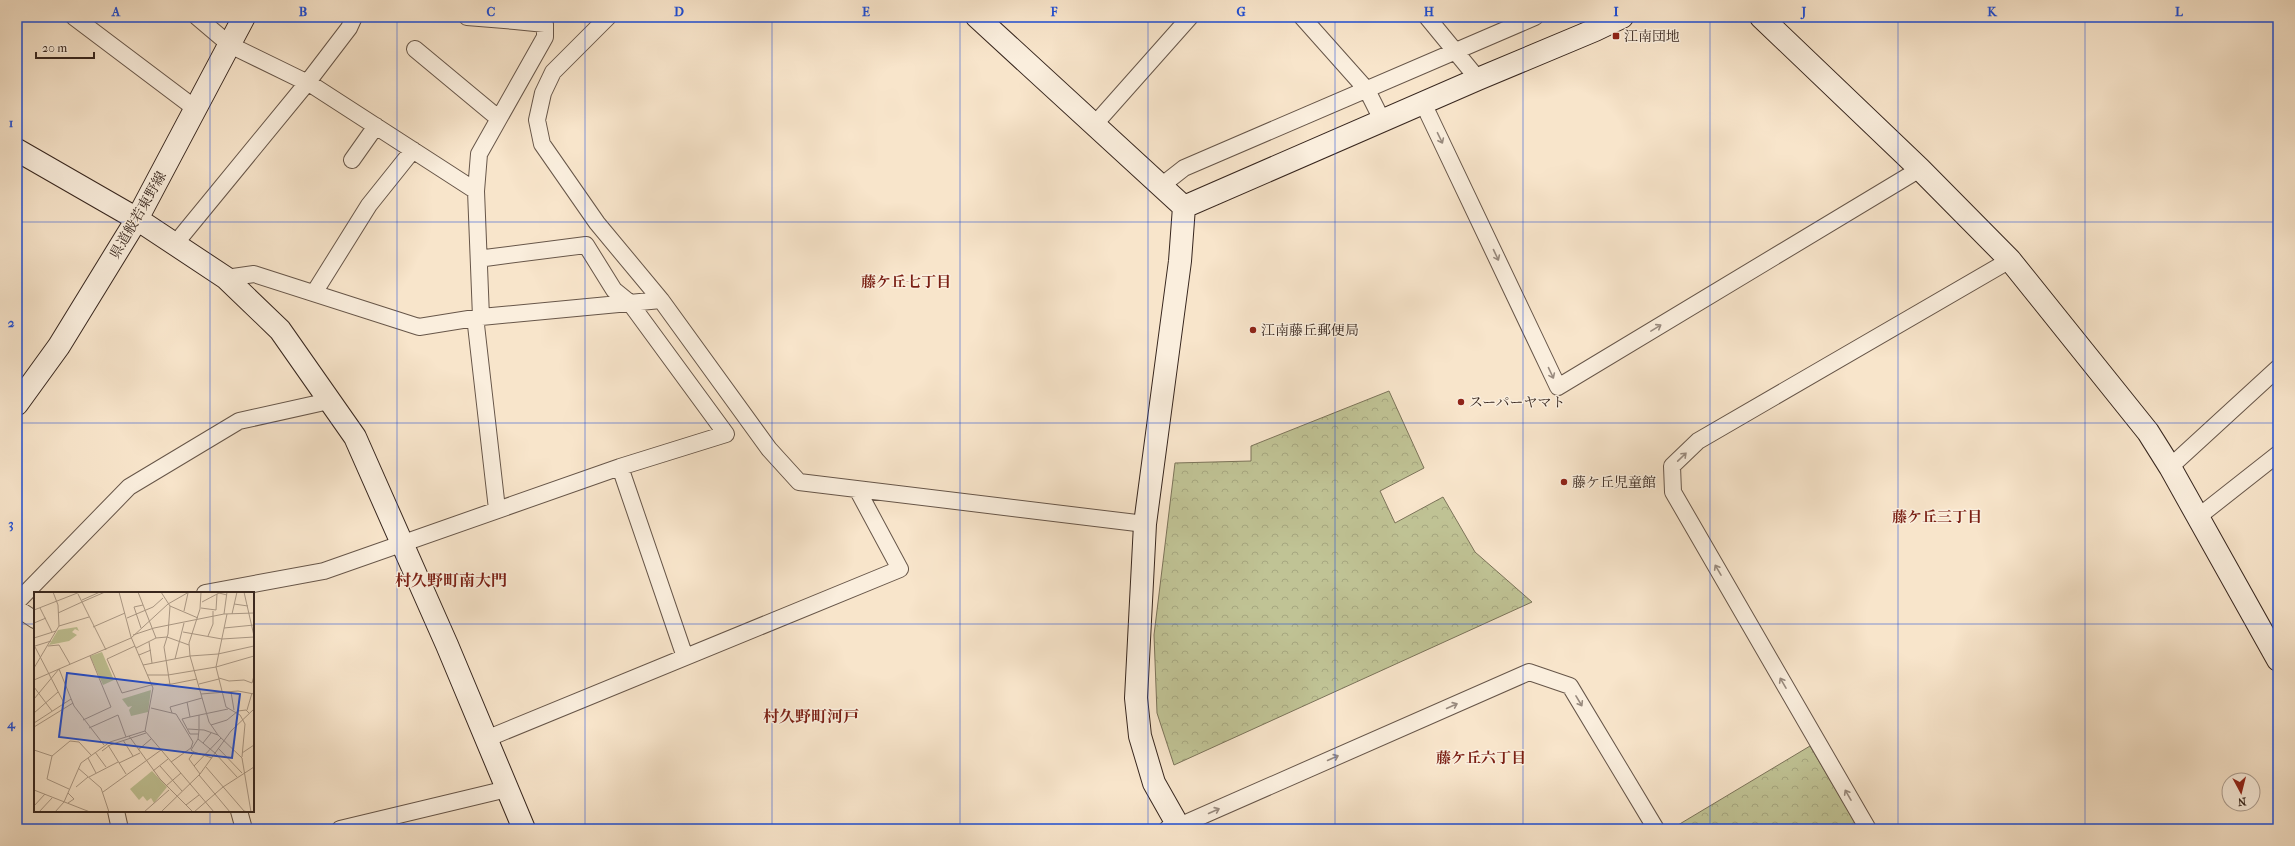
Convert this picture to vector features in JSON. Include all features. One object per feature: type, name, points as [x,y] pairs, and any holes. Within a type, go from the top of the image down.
[{"type":"street","points":[[74,17],[196,109]]},
{"type":"street","points":[[197,17],[230,45],[307,83],[476,191]]},
{"type":"street","name":"県道般若東野線","points":[[17,404],[59,346],[137,219],[244,17]]},
{"type":"street","points":[[175,244],[307,83],[349,28],[354,17]]},
{"type":"street","points":[[467,17],[516,19],[545,24],[544,37],[479,154],[476,191],[478,321],[497,510]]},
{"type":"street","points":[[608,17],[553,72],[543,93],[538,120],[542,144],[597,223],[661,300],[769,449],[799,482],[1145,524]]},
{"type":"street","points":[[977,17],[1095,124],[1184,208]]},
{"type":"street","points":[[1095,124],[1190,17]]},
{"type":"street","points":[[1302,17],[1374,103]]},
{"type":"street","points":[[1427,17],[1465,63]]},
{"type":"street","points":[[1161,186],[1184,168],[1374,103],[1465,63],[1535,17]]},
{"type":"street","points":[[1184,208],[1374,103],[1423,103],[1465,63],[1596,30],[1622,17]]},
{"type":"street","points":[[1761,17],[1920,169],[2010,260],[2148,432],[2170,467],[2278,660]]},
{"type":"street","points":[[415,49],[498,118]]},
{"type":"street","points":[[1423,103],[1558,387],[1920,169]]},
{"type":"street","points":[[352,160],[376,126]]},
{"type":"street","points":[[17,150],[137,219],[226,278],[280,330],[355,437],[524,829]]},
{"type":"street","points":[[314,293],[369,205],[413,150]]},
{"type":"street","points":[[1184,208],[1180,261],[1145,524],[1136,698],[1140,736],[1154,783],[1175,828],[1529,672],[1570,686],[1656,829]]},
{"type":"street","points":[[210,592],[324,571],[401,542],[726,434],[630,303],[614,290],[586,245],[485,258]]},
{"type":"street","points":[[1868,829],[1673,492],[1672,466],[1698,441],[2010,260]]},
{"type":"street","points":[[226,278],[254,274],[419,327],[661,300]]},
{"type":"street","points":[[2170,467],[2278,368]]},
{"type":"street","points":[[17,602],[129,487],[239,421],[329,401]]},
{"type":"street","points":[[2198,517],[2278,454]]},
{"type":"street","points":[[620,468],[685,657]]},
{"type":"street","points":[[486,739],[900,569],[857,489]]},
{"type":"street","points":[[17,608],[34,619]]},
{"type":"street","points":[[340,829],[507,789]]},
{"type":"street","points":[[116,812],[120,829]]},
{"type":"street","points":[[239,812],[244,829]]},
{"type":"green space","points":[[1389,391],[1424,468],[1380,491],[1395,523],[1443,497],[1475,552],[1532,602],[1174,765],[1157,713],[1154,635],[1175,463],[1251,461],[1251,446]]},
{"type":"green space","points":[[1810,746],[1859,829],[1680,829],[1678,825]]},
{"type":"place","name":"江南団地","points":[[1616,36]]},
{"type":"place","name":"江南藤丘郵便局","points":[[1253,330]]},
{"type":"place","name":"スーパーヤマト","points":[[1461,402]]},
{"type":"place","name":"藤ケ丘児童館","points":[[1564,482]]},
{"type":"district","name":"藤ケ丘七丁目","points":[[906,282]]},
{"type":"district","name":"藤ケ丘三丁目","points":[[1937,517]]},
{"type":"district","name":"村久野町南大門","points":[[451,580]]},
{"type":"district","name":"村久野町河戸","points":[[811,716]]},
{"type":"district","name":"藤ケ丘六丁目","points":[[1481,758]]}]
